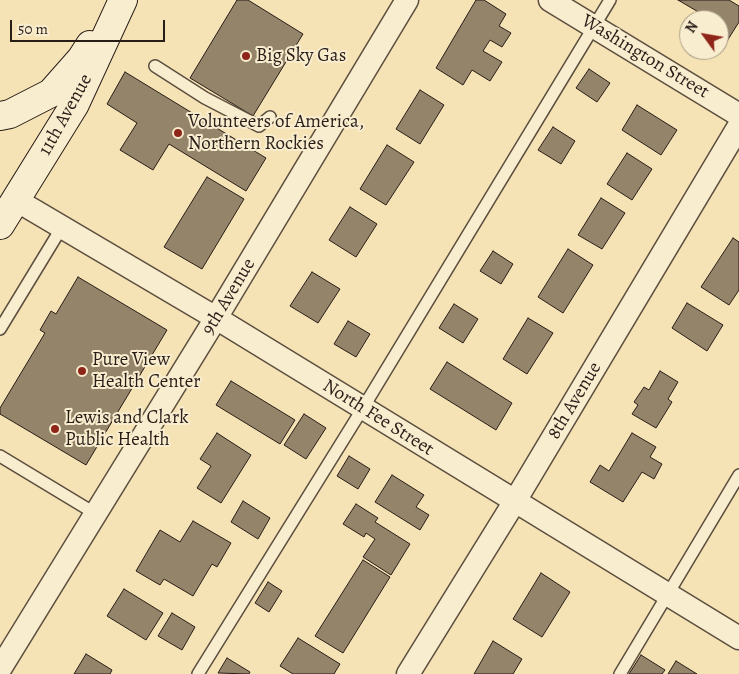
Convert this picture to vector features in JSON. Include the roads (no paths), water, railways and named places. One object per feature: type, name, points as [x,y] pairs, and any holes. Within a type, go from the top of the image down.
[{"type":"main road","name":"11th Avenue","points":[[0,116],[10,114],[51,93],[82,59],[121,0]]},
{"type":"main road","name":"11th Avenue","points":[[0,225],[76,104],[121,0]]},
{"type":"street","name":"9th Avenue","points":[[0,669],[216,318],[407,0]]},
{"type":"street","name":"Washington Street","points":[[550,0],[739,115]]},
{"type":"street","name":"8th Avenue","points":[[408,674],[739,126]]},
{"type":"street","name":"North Fee Street","points":[[16,200],[216,318],[739,638]]},
{"type":"lane","points":[[198,674],[363,408],[610,0]]},
{"type":"lane","points":[[155,66],[205,98],[259,126],[270,117]]},
{"type":"lane","points":[[0,329],[62,227]]},
{"type":"lane","points":[[0,456],[96,514]]},
{"type":"lane","points":[[620,674],[739,475]]},
{"type":"place","name":"Big Sky Gas","points":[[246,56]]},
{"type":"place","name":"Volunteers of America, Northern Rockies","points":[[178,133]]},
{"type":"place","name":"Pure View Health Center","points":[[82,371]]},
{"type":"place","name":"Lewis and Clark Public Health","points":[[55,429]]}]
